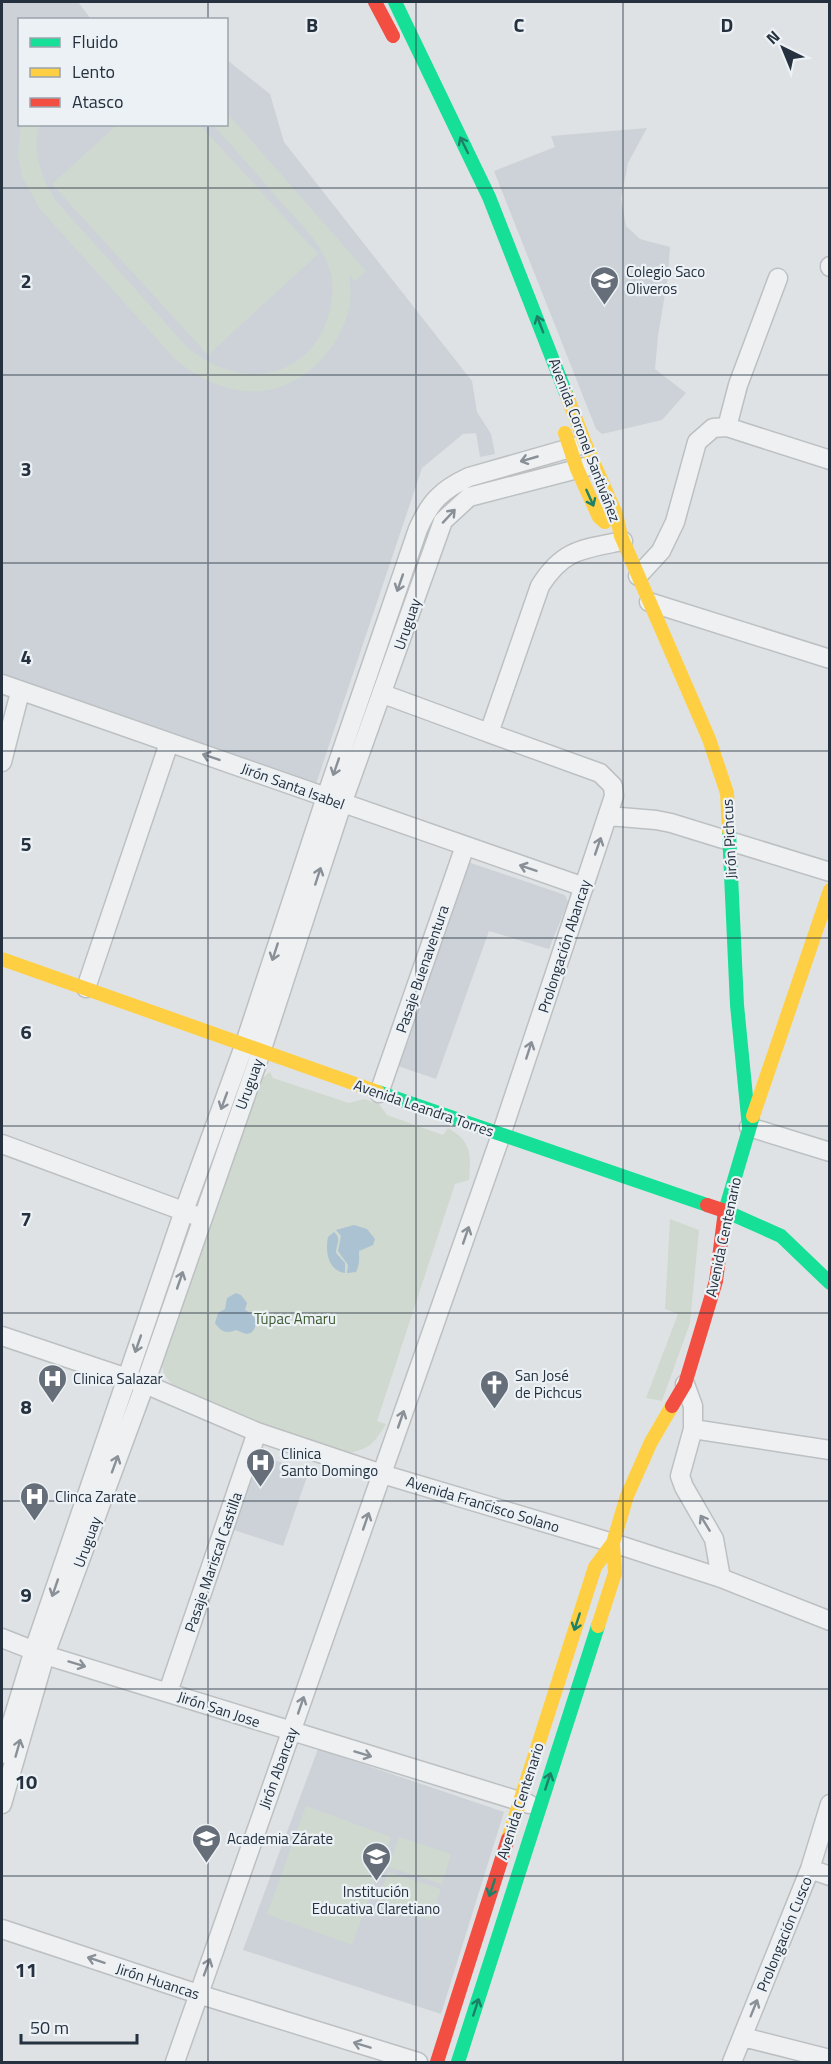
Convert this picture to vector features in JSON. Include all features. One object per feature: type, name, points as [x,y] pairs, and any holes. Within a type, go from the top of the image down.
[{"type":"main road","points":[[375,2],[401,53]]},
{"type":"main road","name":"Avenida Coronel Santiváñez","points":[[395,2],[489,198],[555,363],[578,445],[577,469],[599,517],[622,538]]},
{"type":"main road","name":"Avenida Coronel Santiváñez","points":[[478,206],[533,348]]},
{"type":"main road","points":[[541,368],[555,363]]},
{"type":"main road","name":"Avenida Coronel Santiváñez","points":[[559,418],[595,464],[616,514],[622,538]]},
{"type":"main road","name":"Jirón Pichcus","points":[[622,538],[709,739],[728,793],[737,1005],[749,1126]]},
{"type":"main road","name":"Avenida Centenario","points":[[437,2062],[595,1567],[613,1543],[627,1496],[651,1442],[685,1384],[716,1281],[725,1211],[749,1126],[830,890]]},
{"type":"main road","name":"Avenida Leandra Torres","points":[[2,960],[252,1049],[725,1211],[781,1236],[830,1283]]},
{"type":"main road","name":"Avenida Centenario","points":[[458,2062],[615,1573],[613,1543]]},
{"type":"street","points":[[727,427],[738,385],[778,278]]},
{"type":"street","points":[[638,576],[662,551],[675,522],[697,442],[713,428],[727,427],[830,460]]},
{"type":"street","name":"Uruguay","points":[[2,1754],[145,1384],[202,1217],[252,1049],[334,801],[418,529],[438,496],[453,484],[469,477],[578,445]]},
{"type":"street","name":"Uruguay","points":[[334,801],[382,694],[443,521],[469,497],[595,464]]},
{"type":"street","points":[[382,694],[489,733],[540,586],[550,570],[579,549],[622,538]]},
{"type":"street","points":[[649,602],[830,659]]},
{"type":"street","name":"Jirón Santa Isabel","points":[[2,684],[584,887]]},
{"type":"street","points":[[2,762],[20,692]]},
{"type":"street","name":"Prolongación Abancay","points":[[382,1474],[501,1135],[614,796],[613,786],[600,773],[489,733]]},
{"type":"street","points":[[86,988],[169,743]]},
{"type":"street","points":[[608,816],[663,822],[830,872]]},
{"type":"street","name":"Pasaje Buenaventura","points":[[379,1093],[465,846]]},
{"type":"street","name":"Uruguay","points":[[2,1804],[40,1652],[127,1378],[184,1211],[252,1049]]},
{"type":"street","points":[[749,1126],[830,1152]]},
{"type":"street","points":[[2,1144],[202,1217]]},
{"type":"street","name":"Avenida Francisco Solano","points":[[2,1336],[145,1384],[257,1432],[382,1474],[721,1578],[830,1621]]},
{"type":"street","points":[[685,1384],[693,1406],[693,1429],[680,1476],[714,1539],[721,1578]]},
{"type":"street","points":[[693,1429],[830,1450]]},
{"type":"street","name":"Pasaje Mariscal Castilla","points":[[168,1692],[257,1432]]},
{"type":"street","name":"Jirón Abancay","points":[[175,2062],[382,1474]]},
{"type":"street","name":"Jirón San Jose","points":[[2,1638],[292,1732],[540,1808]]},
{"type":"street","name":"Prolongación Cusco","points":[[732,2062],[810,1869],[830,1804]]},
{"type":"street","points":[[810,1869],[830,1876]]},
{"type":"street","name":"Jirón Huancas","points":[[2,1929],[198,1994],[418,2062]]},
{"type":"street","points":[[743,2037],[830,2059]]},
{"type":"shaded area","points":[[2,2],[78,2],[90,18],[18,18],[18,126],[228,126],[228,61],[270,94],[284,142],[472,381],[477,412],[491,434],[495,454],[480,457],[476,433],[463,434],[422,468],[315,787],[2,676]]},
{"type":"shaded area","name":"Colegio Saco Oliveros","points":[[647,128],[628,163],[621,199],[626,226],[640,239],[670,247],[655,369],[686,393],[662,420],[602,434],[596,429],[494,171],[555,147],[551,136]]},
{"type":"shaded area","points":[[465,861],[565,895],[568,902],[549,949],[489,931],[436,1079],[395,1065]]},
{"type":"shaded area","name":"Clinica Santo Domingo","points":[[254,1454],[309,1471],[283,1546],[228,1528]]},
{"type":"shaded area","name":"Institución Educativa Claretiano","points":[[318,1749],[504,1812],[441,2014],[243,1950]]},
{"type":"green space","points":[[228,114],[366,271],[355,281],[349,275],[350,303],[346,319],[330,349],[306,373],[292,382],[260,391],[237,390],[215,383],[175,359],[40,209],[22,177],[18,156],[21,126],[39,126],[37,155],[39,164],[56,201],[188,348],[206,361],[226,370],[246,374],[266,373],[285,368],[302,357],[317,341],[327,320],[333,290],[332,277],[326,261],[309,233],[214,126],[228,126]]},
{"type":"green space","points":[[116,126],[201,126],[318,254],[208,355],[52,184]]},
{"type":"green space","name":"Túpac Amaru","points":[[270,1072],[273,1078],[349,1103],[364,1099],[379,1104],[387,1115],[443,1135],[448,1128],[462,1138],[470,1156],[469,1180],[455,1184],[377,1421],[386,1424],[376,1439],[362,1450],[338,1455],[178,1392],[164,1374],[162,1364],[258,1081]]},
{"type":"green space","points":[[670,1219],[699,1230],[690,1323],[662,1401],[646,1398],[678,1314],[665,1309]]},
{"type":"green space","points":[[306,1806],[391,1837],[352,1945],[267,1914]]},
{"type":"green space","points":[[399,1837],[451,1854],[442,1884],[389,1867]]},
{"type":"green space","points":[[388,1872],[441,1889],[430,1920],[377,1903]]},
{"type":"water","points":[[354,1225],[367,1229],[375,1239],[373,1245],[359,1251],[359,1264],[356,1272],[347,1273],[348,1265],[338,1251],[341,1236],[336,1230]]},
{"type":"water","points":[[334,1232],[338,1239],[336,1253],[345,1263],[345,1273],[335,1268],[329,1260],[328,1237]]},
{"type":"water","points":[[236,1293],[241,1295],[247,1303],[245,1310],[256,1320],[251,1333],[246,1334],[236,1330],[224,1331],[215,1323],[218,1313],[225,1309],[227,1298]]},
{"type":"traffic: fast","points":[[395,2],[489,197],[567,396]]},
{"type":"traffic: fast","points":[[729,831],[737,1005],[749,1127]]},
{"type":"traffic: fast","points":[[378,1092],[707,1205]]},
{"type":"traffic: fast","points":[[753,1116],[725,1211],[781,1236],[830,1283]]},
{"type":"traffic: fast","points":[[458,2062],[598,1626]]},
{"type":"traffic: slow","points":[[567,396],[616,514],[621,536],[709,739],[727,793],[729,831]]},
{"type":"traffic: slow","points":[[565,433],[577,469],[599,517],[605,522]]},
{"type":"traffic: slow","points":[[753,1116],[830,890]]},
{"type":"traffic: slow","points":[[2,959],[378,1092]]},
{"type":"traffic: slow","points":[[508,1839],[595,1567],[613,1543],[627,1496],[651,1442],[672,1406]]},
{"type":"traffic: slow","points":[[598,1626],[615,1573],[613,1543]]},
{"type":"traffic: jam","points":[[375,2],[393,36]]},
{"type":"traffic: jam","points":[[672,1406],[685,1384],[716,1281],[725,1211],[707,1205]]},
{"type":"traffic: jam","points":[[437,2062],[508,1839]]},
{"type":"place","name":"Colegio Saco Oliveros","points":[[605,306]]},
{"type":"place","name":"Clinica Salazar","points":[[52,1404]]},
{"type":"place","name":"San José de Pichcus","points":[[494,1410]]},
{"type":"place","name":"Clinica Santo Domingo","points":[[260,1488]]},
{"type":"place","name":"Clinca Zarate","points":[[34,1522]]},
{"type":"place","name":"Academia Zárate","points":[[206,1864]]},
{"type":"place","name":"Institución Educativa Claretiano","points":[[376,1882]]}]
